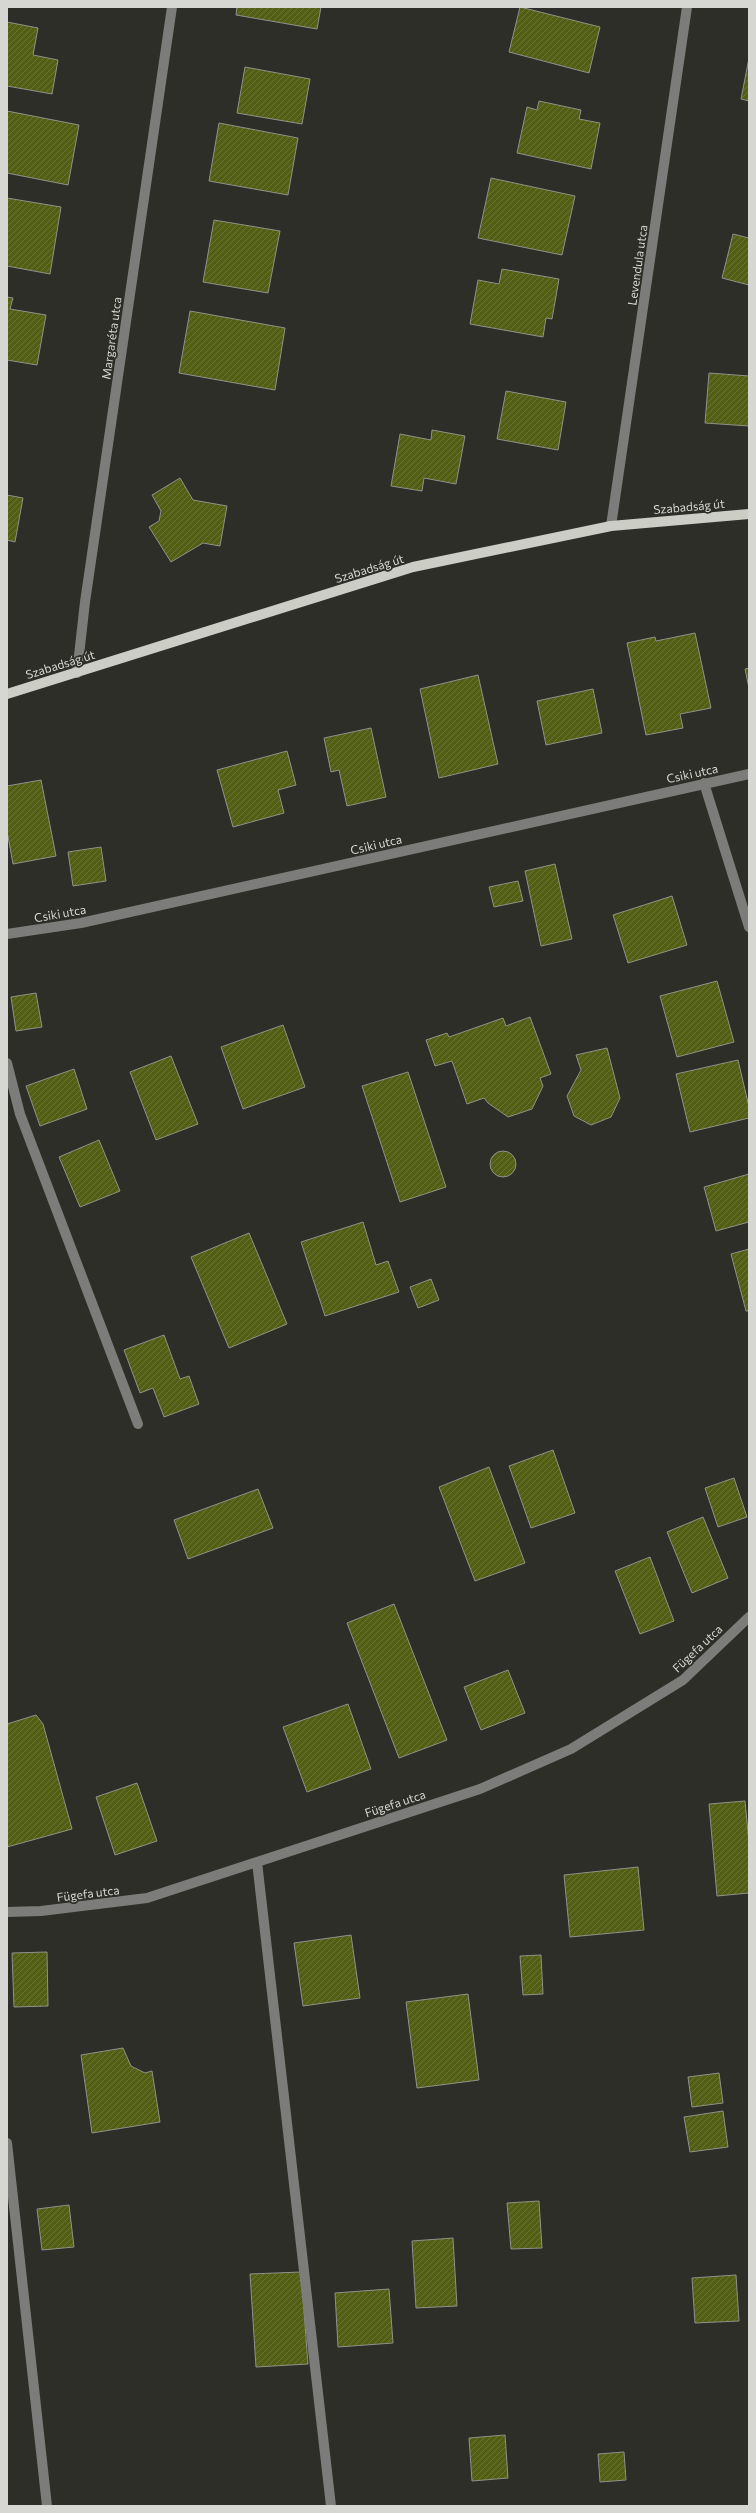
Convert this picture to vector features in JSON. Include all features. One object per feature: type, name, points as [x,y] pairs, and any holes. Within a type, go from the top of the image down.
[{"type":"main road","name":"Szabadság út","points":[[7,694],[413,567],[611,526],[749,514]]},
{"type":"street","name":"Margaréta utca","points":[[77,673],[85,602],[172,7]]},
{"type":"street","name":"Levendula utca","points":[[611,526],[687,7]]},
{"type":"street","name":"Csiki utca","points":[[7,934],[88,921],[749,774]]},
{"type":"street","points":[[704,783],[749,927]]},
{"type":"street","points":[[7,1063],[20,1114],[138,1424]]},
{"type":"street","name":"Fügefa utca","points":[[7,1912],[41,1911],[147,1898],[480,1789],[571,1749],[683,1680],[749,1617]]},
{"type":"street","points":[[257,1862],[331,2506]]},
{"type":"street","points":[[7,2144],[47,2506]]},
{"type":"building","points":[[237,7],[321,7],[317,29],[236,15]]},
{"type":"building","points":[[520,7],[600,27],[589,73],[509,52]]},
{"type":"building","points":[[7,22],[38,28],[33,55],[58,60],[52,94],[7,86]]},
{"type":"building","points":[[749,58],[749,101],[741,99]]},
{"type":"building","points":[[245,67],[310,79],[302,124],[237,113]]},
{"type":"building","points":[[539,101],[581,110],[579,119],[600,123],[591,169],[517,153],[527,107],[537,110]]},
{"type":"building","points":[[7,111],[79,125],[68,185],[7,173]]},
{"type":"building","points":[[219,123],[298,138],[288,195],[209,181]]},
{"type":"building","points":[[491,178],[575,196],[562,255],[478,238]]},
{"type":"building","points":[[7,198],[61,207],[50,274],[7,266]]},
{"type":"building","points":[[214,220],[280,231],[268,293],[203,282]]},
{"type":"building","points":[[733,234],[749,238],[749,285],[722,278]]},
{"type":"building","points":[[502,269],[559,279],[552,319],[546,318],[543,337],[470,324],[478,280],[499,284]]},
{"type":"building","points":[[7,297],[13,298],[10,309],[46,315],[37,365],[7,360]]},
{"type":"building","points":[[190,311],[285,328],[275,390],[179,373]]},
{"type":"building","points":[[709,373],[749,376],[749,426],[705,423]]},
{"type":"building","points":[[506,391],[566,402],[558,450],[497,439]]},
{"type":"building","points":[[432,430],[465,436],[456,484],[424,478],[422,491],[391,486],[400,434],[431,440]]},
{"type":"building","points":[[180,478],[193,500],[227,506],[220,546],[203,543],[171,562],[149,527],[159,521],[161,511],[152,495]]},
{"type":"building","points":[[7,495],[23,498],[15,542],[7,540]]},
{"type":"building","points":[[695,633],[711,708],[680,714],[683,728],[646,735],[627,643],[655,637],[656,641]]},
{"type":"building","points":[[749,668],[749,688],[745,669]]},
{"type":"building","points":[[478,675],[498,764],[439,778],[420,689]]},
{"type":"building","points":[[593,689],[602,733],[546,745],[537,701]]},
{"type":"building","points":[[371,728],[386,797],[347,806],[339,770],[331,772],[324,738]]},
{"type":"building","points":[[287,751],[296,785],[278,790],[284,813],[233,827],[217,770]]},
{"type":"building","points":[[41,780],[56,856],[13,864],[7,831],[7,786]]},
{"type":"building","points":[[101,847],[106,881],[73,886],[68,852]]},
{"type":"building","points":[[555,864],[572,939],[541,946],[525,871]]},
{"type":"building","points":[[518,881],[523,901],[494,907],[489,887]]},
{"type":"building","points":[[672,896],[687,945],[628,963],[613,915]]},
{"type":"building","points":[[717,981],[734,1042],[677,1057],[660,996]]},
{"type":"building","points":[[36,993],[42,1027],[16,1031],[11,997]]},
{"type":"building","points":[[530,1017],[551,1074],[540,1078],[543,1086],[532,1109],[508,1117],[488,1103],[484,1098],[467,1104],[452,1061],[435,1066],[426,1040],[447,1033],[449,1037],[503,1018],[506,1026]]},
{"type":"building","points":[[283,1025],[305,1087],[243,1109],[221,1047]]},
{"type":"building","points":[[607,1048],[620,1098],[611,1117],[591,1125],[574,1116],[567,1096],[581,1070],[576,1055]]},
{"type":"building","points":[[171,1056],[198,1124],[156,1140],[130,1072]]},
{"type":"building","points":[[738,1060],[749,1107],[749,1118],[690,1132],[676,1074]]},
{"type":"building","points":[[74,1069],[87,1109],[40,1126],[26,1086]]},
{"type":"building","points":[[408,1072],[446,1187],[400,1202],[362,1086]]},
{"type":"building","points":[[99,1140],[120,1191],[80,1207],[59,1157]]},
{"type":"building","points":[[503,1151],[512,1155],[516,1164],[512,1173],[503,1177],[494,1173],[490,1164],[494,1155]]},
{"type":"building","points":[[749,1174],[749,1222],[716,1231],[704,1187]]},
{"type":"building","points":[[363,1222],[376,1265],[388,1261],[399,1292],[325,1316],[301,1242]]},
{"type":"building","points":[[249,1233],[287,1324],[229,1348],[191,1257]]},
{"type":"building","points":[[749,1249],[749,1311],[746,1311],[731,1254]]},
{"type":"building","points":[[431,1279],[439,1300],[418,1308],[410,1287]]},
{"type":"building","points":[[164,1335],[180,1379],[189,1376],[199,1404],[164,1417],[153,1388],[140,1393],[124,1350]]},
{"type":"building","points":[[553,1450],[575,1513],[531,1528],[509,1466]]},
{"type":"building","points":[[489,1467],[525,1563],[475,1581],[439,1487]]},
{"type":"building","points":[[734,1478],[747,1517],[718,1527],[705,1488]]},
{"type":"building","points":[[258,1489],[273,1528],[188,1559],[174,1520]]},
{"type":"building","points":[[703,1517],[728,1578],[692,1593],[667,1532]]},
{"type":"building","points":[[650,1557],[674,1621],[640,1634],[615,1571]]},
{"type":"building","points":[[394,1604],[447,1740],[399,1758],[347,1623]]},
{"type":"building","points":[[508,1670],[525,1713],[481,1730],[464,1687]]},
{"type":"building","points":[[348,1704],[371,1769],[307,1792],[283,1727]]},
{"type":"building","points":[[36,1715],[43,1724],[72,1829],[7,1847],[7,1724]]},
{"type":"building","points":[[137,1783],[157,1841],[115,1855],[96,1797]]},
{"type":"building","points":[[745,1801],[749,1843],[749,1893],[717,1896],[709,1804]]},
{"type":"building","points":[[638,1867],[644,1930],[570,1937],[564,1875]]},
{"type":"building","points":[[351,1935],[360,1998],[303,2006],[294,1943]]},
{"type":"building","points":[[47,1952],[48,2006],[14,2007],[12,1953]]},
{"type":"building","points":[[541,1955],[543,1994],[523,1995],[520,1956]]},
{"type":"building","points":[[468,1994],[479,2080],[417,2088],[406,2002]]},
{"type":"building","points":[[123,2048],[131,2066],[145,2073],[152,2071],[160,2122],[92,2133],[81,2055]]},
{"type":"building","points":[[719,2073],[723,2103],[692,2107],[688,2077]]},
{"type":"building","points":[[723,2111],[728,2147],[690,2152],[684,2117]]},
{"type":"building","points":[[539,2201],[542,2248],[511,2249],[507,2203]]},
{"type":"building","points":[[69,2205],[74,2247],[42,2250],[37,2209]]},
{"type":"building","points":[[453,2238],[457,2306],[416,2308],[412,2241]]},
{"type":"building","points":[[301,2272],[308,2364],[256,2367],[250,2274]]},
{"type":"building","points":[[736,2275],[739,2321],[695,2323],[692,2278]]},
{"type":"building","points":[[389,2289],[393,2343],[338,2347],[335,2293]]},
{"type":"building","points":[[505,2435],[508,2478],[472,2481],[469,2438]]},
{"type":"building","points":[[624,2452],[626,2480],[600,2482],[598,2454]]}]
